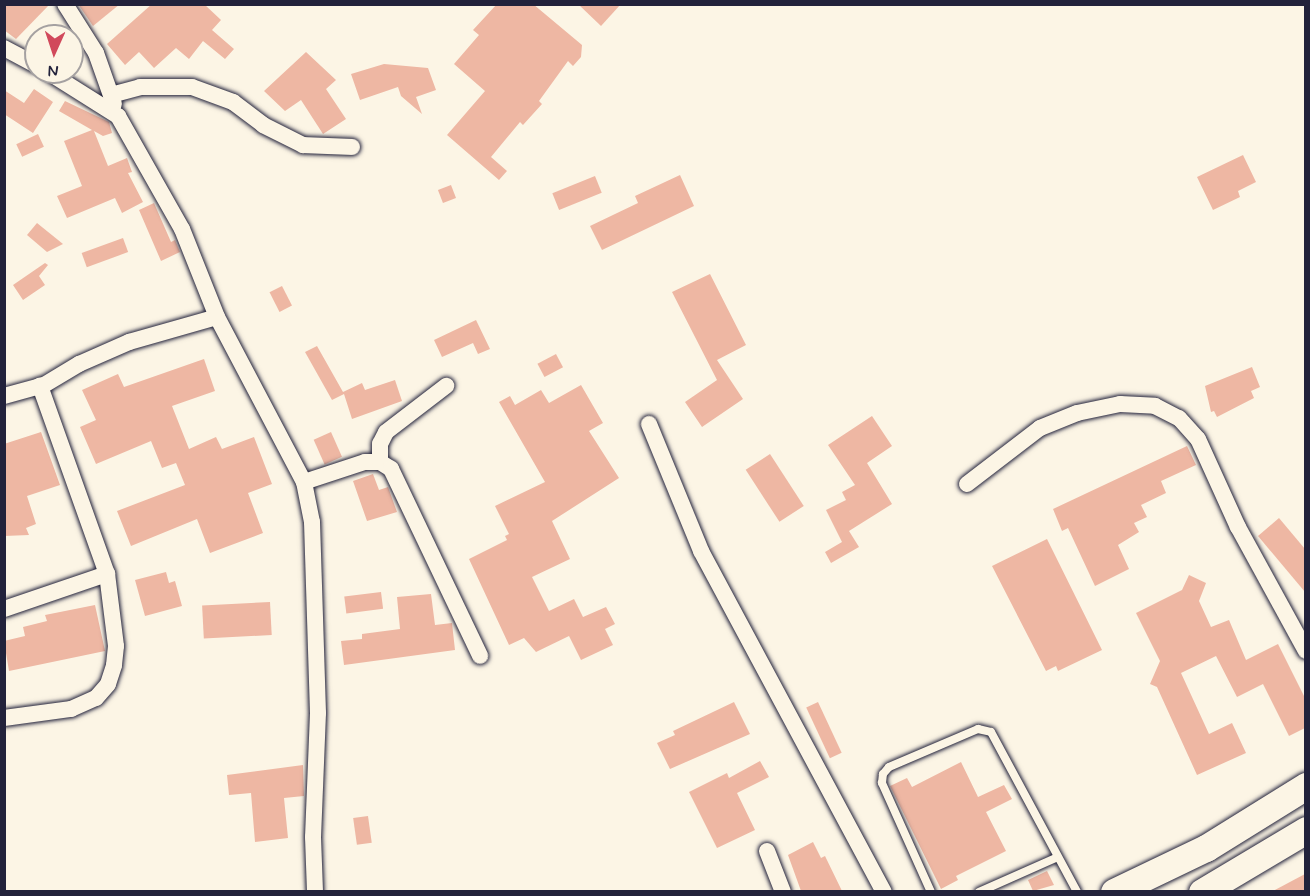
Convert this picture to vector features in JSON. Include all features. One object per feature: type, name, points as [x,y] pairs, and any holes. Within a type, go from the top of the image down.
[{"type":"highway","points":[[1114,891],[1206,848],[1305,786]]},
{"type":"highway","points":[[1220,888],[1305,830]]},
{"type":"street","points":[[65,4],[96,53],[118,116],[182,229],[218,316],[304,482],[312,522],[318,713],[313,837],[315,891]]},
{"type":"street","points":[[4,48],[24,59]]},
{"type":"street","points":[[67,84],[118,116]]},
{"type":"street","points":[[111,95],[140,87],[192,87],[233,102],[263,125],[303,145],[352,147]]},
{"type":"street","points":[[4,396],[40,386],[129,342],[218,316]]},
{"type":"street","points":[[4,718],[72,709],[96,698],[108,684],[116,646],[106,574],[40,386]]},
{"type":"street","points":[[380,462],[380,444],[386,432],[446,386]]},
{"type":"street","points":[[967,484],[1040,428],[1077,413],[1120,404],[1155,406],[1179,418],[1198,439],[1238,527],[1305,651]]},
{"type":"street","points":[[649,424],[700,551],[884,891]]},
{"type":"street","points":[[304,482],[365,462],[380,462],[391,469],[418,519],[480,656]]},
{"type":"street","points":[[4,609],[106,574]]},
{"type":"street","points":[[767,851],[783,891]]},
{"type":"lane","points":[[932,891],[882,783],[883,774],[889,767],[978,729],[991,732],[1077,891]]},
{"type":"lane","points":[[979,891],[1058,857]]},
{"type":"building","points":[[4,4],[50,4],[31,24],[24,24],[24,31],[16,39],[4,30]]},
{"type":"building","points":[[78,4],[120,4],[93,26]]},
{"type":"building","points":[[152,4],[204,4],[221,20],[212,30],[234,49],[225,59],[203,41],[189,59],[176,48],[154,68],[139,52],[125,65],[107,44]]},
{"type":"building","points":[[497,4],[533,4],[582,45],[581,57],[573,66],[568,61],[539,101],[542,104],[523,125],[520,122],[491,157],[507,171],[499,180],[447,135],[485,91],[454,64],[479,35],[473,30]]},
{"type":"building","points":[[578,4],[621,4],[601,26]]},
{"type":"building","points":[[306,52],[336,80],[326,89],[346,119],[323,134],[301,100],[285,111],[264,91]]},
{"type":"building","points":[[384,64],[428,68],[436,90],[416,97],[422,114],[401,96],[398,87],[360,100],[351,74]]},
{"type":"building","points":[[34,89],[53,102],[33,133],[4,114],[4,90],[24,103]]},
{"type":"building","points":[[65,101],[109,122],[112,133],[103,136],[94,131],[108,166],[127,158],[132,172],[128,173],[143,202],[122,213],[115,198],[67,218],[57,196],[82,186],[64,141],[92,130],[59,111]]},
{"type":"building","points":[[38,134],[44,147],[22,157],[16,144]]},
{"type":"building","points":[[1243,155],[1256,182],[1238,191],[1240,197],[1213,210],[1197,177]]},
{"type":"building","points":[[680,175],[694,206],[602,250],[590,226],[638,203],[635,196]]},
{"type":"building","points":[[595,176],[602,193],[559,210],[552,193]]},
{"type":"building","points":[[451,185],[456,198],[443,203],[438,190]]},
{"type":"building","points":[[154,203],[171,242],[175,240],[180,252],[161,261],[139,210]]},
{"type":"building","points":[[37,223],[63,244],[47,252],[27,235]]},
{"type":"building","points":[[123,238],[128,252],[87,267],[82,253]]},
{"type":"building","points":[[45,263],[48,265],[39,276],[45,285],[23,300],[13,285]]},
{"type":"building","points":[[710,274],[746,345],[717,360],[743,399],[702,427],[685,402],[717,380],[672,292]]},
{"type":"building","points":[[282,286],[292,306],[280,312],[270,292]]},
{"type":"building","points":[[476,320],[490,349],[478,354],[473,343],[442,357],[434,340]]},
{"type":"building","points":[[317,346],[343,392],[362,383],[365,390],[395,380],[402,401],[352,419],[344,394],[332,400],[305,352]]},
{"type":"building","points":[[556,354],[563,367],[545,377],[537,364]]},
{"type":"building","points":[[204,359],[215,391],[172,406],[189,449],[216,437],[222,449],[254,437],[272,484],[248,493],[263,533],[210,553],[197,519],[131,546],[117,511],[185,485],[176,463],[162,468],[151,441],[96,464],[80,427],[96,420],[82,390],[118,374],[124,387]]},
{"type":"building","points":[[1252,367],[1260,387],[1251,391],[1254,398],[1217,417],[1214,411],[1211,412],[1205,386]]},
{"type":"building","points":[[581,385],[603,423],[589,431],[619,478],[552,521],[570,559],[532,577],[549,611],[574,599],[583,617],[606,607],[615,624],[605,629],[613,645],[581,660],[569,636],[536,652],[524,638],[509,645],[469,559],[507,540],[505,536],[509,534],[495,506],[545,482],[499,402],[510,396],[515,405],[541,390],[549,403]]},
{"type":"building","points":[[872,416],[892,446],[867,463],[892,504],[849,531],[859,547],[831,563],[825,552],[842,542],[826,510],[846,500],[842,492],[855,485],[828,445]]},
{"type":"building","points":[[41,432],[60,485],[27,496],[36,524],[26,528],[29,535],[4,536],[4,444]]},
{"type":"building","points":[[331,432],[342,457],[325,464],[314,440]]},
{"type":"building","points":[[1187,446],[1196,465],[1161,481],[1166,493],[1141,505],[1147,517],[1134,523],[1139,532],[1118,545],[1129,569],[1095,586],[1068,528],[1062,531],[1053,509]]},
{"type":"building","points":[[770,454],[804,506],[779,522],[746,470]]},
{"type":"building","points":[[373,474],[379,490],[388,487],[397,512],[367,521],[353,481]]},
{"type":"building","points":[[1279,518],[1305,549],[1305,592],[1258,536]]},
{"type":"building","points":[[1047,539],[1102,650],[1058,671],[1056,666],[1046,671],[992,566]]},
{"type":"building","points":[[166,572],[169,583],[175,581],[182,606],[145,616],[135,580]]},
{"type":"building","points":[[1189,575],[1206,583],[1199,601],[1211,627],[1229,620],[1246,660],[1278,644],[1305,698],[1305,728],[1289,736],[1263,684],[1237,697],[1216,656],[1181,673],[1209,734],[1232,723],[1246,753],[1197,775],[1157,687],[1150,684],[1160,661],[1136,613],[1182,590]]},
{"type":"building","points":[[381,592],[383,609],[346,613],[344,597]]},
{"type":"building","points":[[431,594],[435,625],[452,623],[455,650],[344,665],[341,641],[362,639],[362,634],[400,629],[397,597]]},
{"type":"building","points":[[270,602],[272,635],[204,639],[202,606]]},
{"type":"building","points":[[95,605],[105,651],[9,671],[4,641],[25,636],[23,627],[47,621],[45,615]]},
{"type":"building","points":[[734,702],[750,734],[670,769],[657,743],[675,735],[673,731]]},
{"type":"building","points":[[818,702],[842,753],[830,758],[806,707]]},
{"type":"building","points":[[760,761],[769,777],[737,793],[755,830],[717,848],[689,792],[727,773],[729,778]]},
{"type":"building","points":[[961,762],[978,797],[1004,785],[1012,799],[986,812],[1006,851],[956,876],[958,880],[941,889],[890,786],[907,778],[912,787]]},
{"type":"building","points":[[303,765],[304,796],[284,798],[288,838],[255,842],[251,793],[229,795],[227,775]]},
{"type":"building","points":[[368,816],[372,843],[357,845],[353,818]]},
{"type":"building","points":[[813,842],[821,858],[825,856],[842,891],[801,891],[788,855]]},
{"type":"building","points":[[1047,871],[1054,885],[1033,891],[1028,880]]},
{"type":"building","points":[[1305,874],[1305,891],[1273,891]]}]
